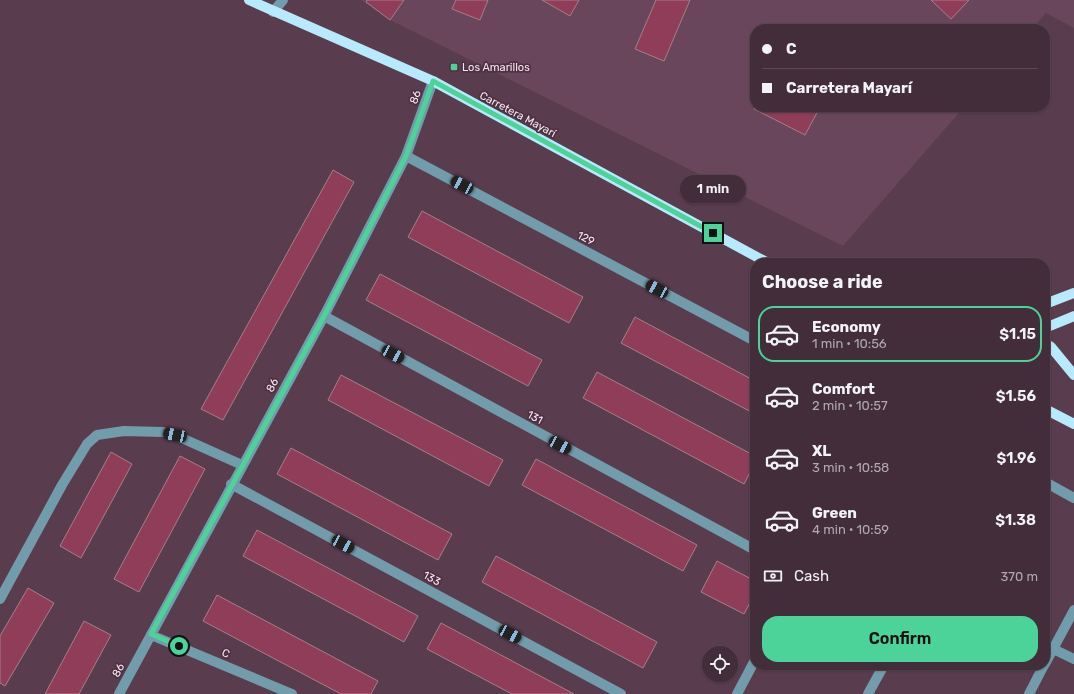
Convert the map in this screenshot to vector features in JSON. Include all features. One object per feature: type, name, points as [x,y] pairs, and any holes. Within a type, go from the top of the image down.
[{"type":"main road","name":"Carretera Mayarí","points":[[249,0],[273,12],[433,81],[759,258]]},
{"type":"main road","points":[[1050,302],[1074,292]]},
{"type":"main road","points":[[1050,326],[1074,316]]},
{"type":"main road","points":[[1050,346],[1074,375]]},
{"type":"main road","points":[[1050,412],[1074,424]]},
{"type":"street","points":[[273,12],[283,0]]},
{"type":"street","name":"86","points":[[119,694],[231,484],[324,316],[406,156],[433,81]]},
{"type":"street","name":"129","points":[[406,156],[750,338]]},
{"type":"street","name":"131","points":[[324,316],[750,547]]},
{"type":"street","points":[[0,599],[87,444],[98,435],[118,431],[163,432],[175,435],[242,465]]},
{"type":"street","name":"133","points":[[231,484],[621,694]]},
{"type":"street","points":[[1050,485],[1074,498]]},
{"type":"street","points":[[1050,646],[1074,610]]},
{"type":"street","name":"C","points":[[151,634],[292,694]]},
{"type":"street","points":[[1050,648],[1074,660]]},
{"type":"street","points":[[738,694],[750,670]]},
{"type":"street","points":[[868,694],[881,670]]},
{"type":"street","points":[[1029,694],[1042,670]]},
{"type":"shaded area","points":[[361,0],[1074,0],[1074,28],[1046,13],[1036,24],[750,24],[750,112],[960,112],[843,246],[390,20]]},
{"type":"building","points":[[367,0],[404,0],[390,20],[366,2]]},
{"type":"building","points":[[456,0],[488,0],[480,20],[452,9]]},
{"type":"building","points":[[542,0],[579,0],[570,16]]},
{"type":"building","points":[[656,0],[690,0],[664,61],[635,49]]},
{"type":"building","points":[[931,0],[969,0],[951,19]]},
{"type":"building","points":[[760,112],[817,112],[805,135]]},
{"type":"building","points":[[333,170],[354,182],[223,420],[201,409]]},
{"type":"building","points":[[422,211],[583,297],[569,323],[408,237]]},
{"type":"building","points":[[380,274],[542,360],[528,386],[366,300]]},
{"type":"building","points":[[635,317],[750,378],[750,411],[621,343]]},
{"type":"building","points":[[597,372],[750,453],[750,473],[744,484],[583,398]]},
{"type":"building","points":[[341,375],[503,460],[489,486],[328,400]]},
{"type":"building","points":[[291,448],[452,534],[438,560],[277,474]]},
{"type":"building","points":[[111,452],[132,464],[81,558],[60,546]]},
{"type":"building","points":[[180,456],[205,469],[139,592],[114,579]]},
{"type":"building","points":[[536,459],[697,545],[683,571],[522,485]]},
{"type":"building","points":[[257,530],[418,616],[404,642],[243,556]]},
{"type":"building","points":[[496,556],[657,642],[643,668],[482,582]]},
{"type":"building","points":[[717,561],[750,578],[750,603],[744,614],[701,592]]},
{"type":"building","points":[[28,588],[54,603],[5,686],[0,683],[0,636]]},
{"type":"building","points":[[217,595],[378,681],[371,694],[341,694],[203,621]]},
{"type":"building","points":[[84,621],[111,635],[79,694],[45,694]]},
{"type":"building","points":[[441,623],[574,694],[512,694],[427,649]]},
{"type":"place","name":"Los Amarillos","points":[[454,67]]},
{"type":"route","points":[[179,646],[151,634],[231,484],[324,316],[406,156],[433,81],[713,233]]}]
